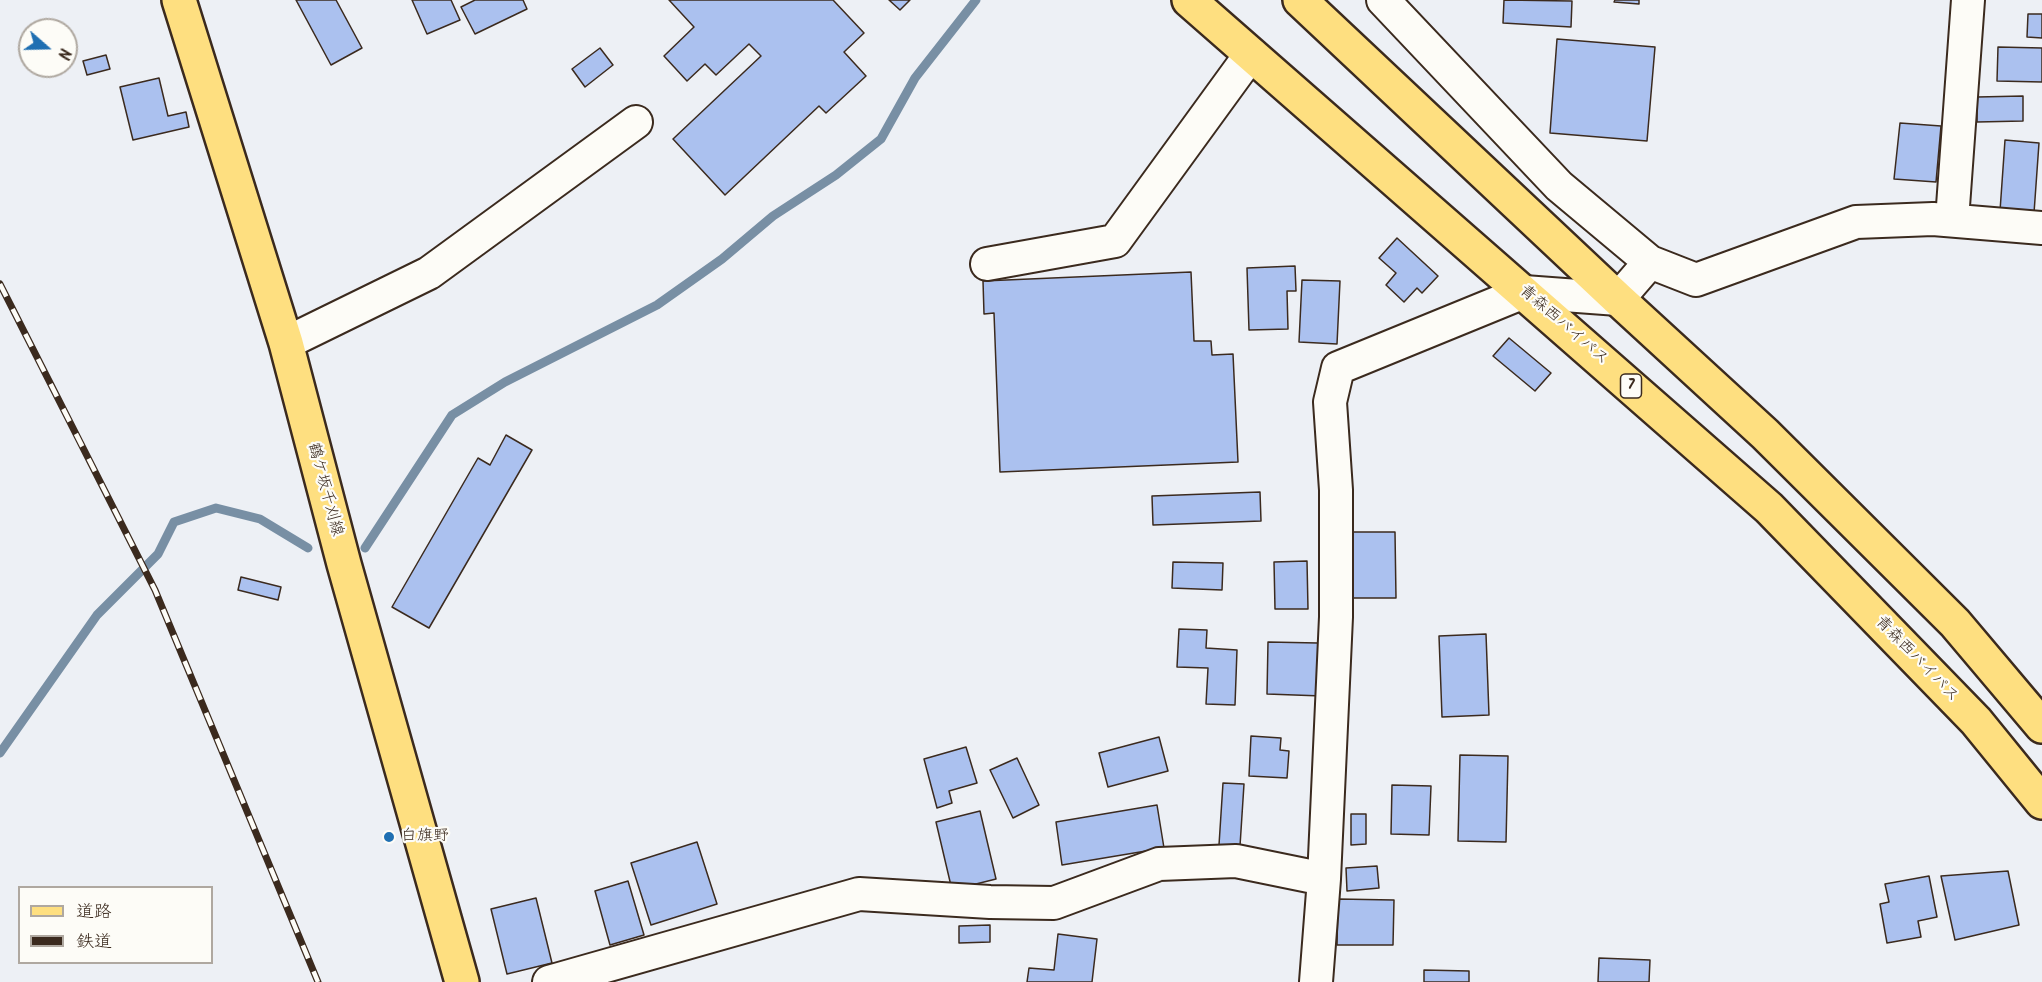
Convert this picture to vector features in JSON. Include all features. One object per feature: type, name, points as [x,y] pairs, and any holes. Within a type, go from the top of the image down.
[{"type":"main road","name":"鶴ケ坂千刈線","points":[[179,0],[286,343],[326,501],[462,982]]},
{"type":"main road","name":"青森西バイパス","points":[[1189,0],[1769,508],[1976,721],[2042,802]]},
{"type":"main road","points":[[1300,0],[1765,434],[1955,623],[2042,726]]},
{"type":"street","points":[[1383,0],[1559,186],[1650,262],[1696,280],[1856,222],[1934,219],[2042,228]]},
{"type":"street","points":[[1952,220],[1968,0]]},
{"type":"street","points":[[987,264],[1115,241],[1251,54]]},
{"type":"street","points":[[286,343],[429,273],[636,122]]},
{"type":"street","points":[[1316,982],[1324,879],[1336,618],[1336,490],[1330,402],[1338,368],[1524,292],[1618,299],[1650,262]]},
{"type":"street","points":[[549,982],[859,894],[990,902],[1054,903],[1159,864],[1236,861],[1324,879]]},
{"type":"building","points":[[296,0],[336,0],[362,48],[331,65]]},
{"type":"building","points":[[412,0],[451,0],[460,20],[427,34]]},
{"type":"building","points":[[475,0],[523,0],[527,9],[475,34],[461,7]]},
{"type":"building","points":[[669,0],[833,0],[864,33],[844,52],[866,76],[826,113],[819,106],[725,195],[673,139],[761,56],[749,44],[716,75],[705,64],[687,81],[664,56],[694,27]]},
{"type":"building","points":[[889,0],[910,0],[900,10]]},
{"type":"building","points":[[1504,0],[1572,1],[1571,27],[1503,23]]},
{"type":"building","points":[[1615,0],[1639,0],[1639,4],[1614,2]]},
{"type":"building","points":[[2028,14],[2042,14],[2042,38],[2027,37]]},
{"type":"building","points":[[1557,39],[1655,47],[1647,141],[1550,133]]},
{"type":"building","points":[[1998,47],[2042,48],[2042,82],[1997,81]]},
{"type":"building","points":[[600,48],[613,65],[585,87],[572,69]]},
{"type":"building","points":[[106,55],[110,69],[87,75],[83,61]]},
{"type":"building","points":[[159,78],[168,116],[186,112],[189,127],[133,140],[120,87]]},
{"type":"building","points":[[2023,96],[2023,121],[1977,122],[1977,97]]},
{"type":"building","points":[[1900,123],[1941,126],[1936,182],[1894,179]]},
{"type":"building","points":[[2005,140],[2039,143],[2034,213],[2000,211]]},
{"type":"building","points":[[1397,238],[1438,276],[1422,293],[1417,288],[1404,302],[1386,285],[1396,273],[1379,258]]},
{"type":"building","points":[[1295,266],[1296,291],[1287,291],[1288,329],[1249,330],[1247,268]]},
{"type":"building","points":[[1191,272],[1194,341],[1211,341],[1212,355],[1233,354],[1238,462],[1000,472],[994,313],[984,314],[983,281]]},
{"type":"building","points":[[1302,280],[1340,281],[1337,344],[1299,342]]},
{"type":"building","points":[[1509,338],[1551,373],[1535,391],[1493,356]]},
{"type":"building","points":[[506,435],[532,450],[429,628],[392,607],[478,458],[490,465]]},
{"type":"building","points":[[1260,492],[1261,521],[1153,525],[1152,496]]},
{"type":"building","points":[[1353,532],[1395,532],[1396,598],[1353,598]]},
{"type":"building","points":[[1307,561],[1308,609],[1275,609],[1274,562]]},
{"type":"building","points":[[1173,562],[1223,563],[1222,590],[1172,588]]},
{"type":"building","points":[[241,577],[281,587],[278,600],[238,590]]},
{"type":"building","points":[[1179,629],[1207,630],[1206,648],[1237,650],[1235,705],[1206,704],[1208,668],[1177,667]]},
{"type":"building","points":[[1486,634],[1489,715],[1442,717],[1439,636]]},
{"type":"building","points":[[1268,642],[1318,643],[1318,663],[1322,663],[1322,696],[1267,694]]},
{"type":"building","points":[[1251,736],[1281,738],[1280,750],[1289,751],[1287,778],[1249,776]]},
{"type":"building","points":[[1159,737],[1168,771],[1108,787],[1099,753]]},
{"type":"building","points":[[966,747],[977,783],[949,791],[952,803],[937,808],[924,759]]},
{"type":"building","points":[[1460,755],[1508,756],[1506,842],[1458,841]]},
{"type":"building","points":[[1017,758],[1039,805],[1013,818],[990,770]]},
{"type":"building","points":[[1223,783],[1244,784],[1240,846],[1219,845]]},
{"type":"building","points":[[1392,785],[1431,786],[1429,835],[1391,834]]},
{"type":"building","points":[[1157,805],[1164,848],[1062,865],[1056,822]]},
{"type":"building","points":[[980,811],[996,879],[952,890],[936,822]]},
{"type":"building","points":[[1351,814],[1366,814],[1366,844],[1351,845]]},
{"type":"building","points":[[697,842],[717,904],[651,925],[631,863]]},
{"type":"building","points":[[1377,866],[1379,888],[1347,891],[1346,868]]},
{"type":"building","points":[[2008,871],[2019,925],[1955,940],[1941,876]]},
{"type":"building","points":[[1929,876],[1937,917],[1918,921],[1921,937],[1887,943],[1880,904],[1889,902],[1885,884]]},
{"type":"building","points":[[628,881],[644,935],[610,945],[595,891]]},
{"type":"building","points":[[536,898],[552,963],[507,974],[491,909]]},
{"type":"building","points":[[1338,899],[1394,900],[1393,945],[1337,945]]},
{"type":"building","points":[[990,925],[990,942],[959,943],[959,926]]},
{"type":"building","points":[[1058,934],[1097,939],[1092,982],[1027,982],[1029,968],[1054,970]]},
{"type":"building","points":[[1599,958],[1650,960],[1649,982],[1598,982]]},
{"type":"building","points":[[1424,970],[1469,971],[1469,982],[1424,982]]},
{"type":"waterway","points":[[365,548],[452,415],[505,382],[657,305],[722,259],[773,216],[836,175],[881,139],[915,78],[976,0]]},
{"type":"waterway","points":[[0,753],[97,615],[158,554],[174,522],[216,508],[260,519],[308,548]]},
{"type":"railway","points":[[0,284],[155,590],[318,982]]},
{"type":"place","name":"白旗野","points":[[389,837]]}]
